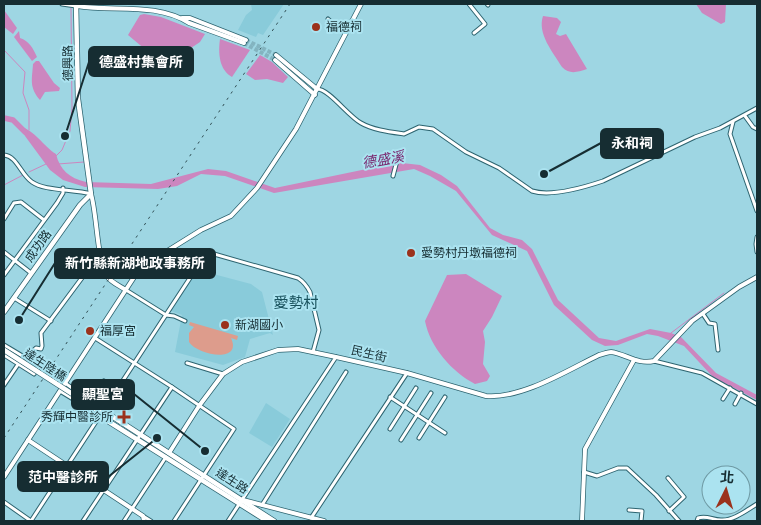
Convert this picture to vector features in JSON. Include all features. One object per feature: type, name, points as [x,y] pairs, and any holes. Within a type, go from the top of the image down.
[{"type":"main road","name":"德興路","points":[[76,5],[78,99],[91,194]]},
{"type":"main road","name":"成功路","points":[[4,312],[80,205],[91,194]]},
{"type":"main road","name":"達生陸橋","points":[[4,350],[102,413]]},
{"type":"main road","name":"達生路","points":[[102,413],[103,418],[139,437],[268,520],[274,521]]},
{"type":"street","points":[[62,4],[154,10],[182,18],[190,18],[245,42]]},
{"type":"street","points":[[4,477],[144,264],[201,230],[231,216],[257,188],[296,129],[361,4]]},
{"type":"street","points":[[469,4],[486,24],[474,33]]},
{"type":"street","points":[[328,19],[346,32]]},
{"type":"street","points":[[315,94],[276,57],[317,89],[325,91],[350,116],[363,124],[404,134],[419,127],[433,129],[466,152],[499,168],[538,193],[561,191],[603,181],[695,137],[733,122],[757,108]]},
{"type":"street","points":[[745,116],[757,128]]},
{"type":"street","points":[[733,122],[730,134],[757,211]]},
{"type":"street","points":[[4,155],[12,159],[32,183],[45,187],[80,190],[91,194],[102,260],[107,277],[166,315],[185,321]]},
{"type":"street","points":[[393,175],[398,155]]},
{"type":"street","points":[[4,275],[57,203],[63,188]]},
{"type":"street","points":[[4,219],[14,203],[20,202],[44,220]]},
{"type":"street","points":[[757,236],[757,252]]},
{"type":"street","points":[[4,252],[31,273]]},
{"type":"street","points":[[4,502],[31,521],[207,252],[298,278],[302,281],[307,286],[311,295],[319,330],[313,352]]},
{"type":"street","points":[[4,385],[18,364],[36,348],[41,349],[41,333],[93,263],[102,260]]},
{"type":"street","points":[[757,277],[739,287],[692,321],[654,360],[702,373],[757,404]]},
{"type":"street","points":[[14,297],[51,321]]},
{"type":"street","points":[[703,314],[709,323],[714,324],[718,350]]},
{"type":"street","points":[[95,338],[234,429],[174,521]]},
{"type":"street","points":[[4,345],[39,366],[34,374],[4,355]]},
{"type":"street","name":"民生街","points":[[124,521],[199,406],[223,374],[242,362],[278,350],[288,349],[313,352],[407,373],[486,396],[499,397],[529,388],[610,352],[634,360],[650,362],[654,360]]},
{"type":"street","points":[[228,521],[336,357]]},
{"type":"street","points":[[582,521],[585,449],[634,360]]},
{"type":"street","points":[[187,363],[223,374]]},
{"type":"street","points":[[262,505],[346,372]]},
{"type":"street","points":[[311,518],[407,373]]},
{"type":"street","points":[[104,381],[116,390]]},
{"type":"street","name":"達生路","points":[[60,391],[96,413],[102,413],[100,407],[65,384]]},
{"type":"street","points":[[83,521],[172,387]]},
{"type":"street","points":[[390,429],[416,388]]},
{"type":"street","points":[[723,399],[730,388]]},
{"type":"street","points":[[401,440],[431,393]]},
{"type":"street","points":[[735,404],[740,394]]},
{"type":"street","points":[[390,397],[444,433]]},
{"type":"street","points":[[419,438],[445,397]]},
{"type":"street","points":[[28,440],[151,521]]},
{"type":"street","points":[[584,472],[597,476],[618,468],[627,468],[656,495],[676,520]]},
{"type":"street","points":[[668,478],[684,497],[669,511]]},
{"type":"street","points":[[241,501],[324,521]]},
{"type":"street","points":[[696,521],[704,516],[722,521],[733,520],[757,504]]},
{"type":"street","points":[[268,520],[269,512],[277,509]]},
{"type":"street","points":[[629,510],[642,511],[641,521]]},
{"type":"street","points":[[143,516],[144,521]]},
{"type":"shaded area","points":[[251,4],[284,4],[263,35],[258,33],[256,37],[238,30],[246,15],[252,10]]},
{"type":"shaded area","points":[[696,4],[726,4],[725,22],[721,24],[702,13]]},
{"type":"shaded area","points":[[4,10],[17,28],[13,34],[4,27]]},
{"type":"shaded area","points":[[140,15],[161,17],[205,34],[200,42],[191,48],[180,50],[174,55],[172,61],[168,63],[147,53],[128,35]]},
{"type":"shaded area","points":[[543,16],[557,18],[561,22],[556,34],[560,36],[566,34],[587,69],[571,72],[562,67],[544,36],[542,29]]},
{"type":"shaded area","points":[[19,31],[20,38],[30,45],[37,57],[32,61],[14,37]]},
{"type":"shaded area","points":[[220,39],[250,50],[232,77],[224,70],[220,61]]},
{"type":"shaded area","points":[[260,55],[272,62],[288,77],[283,83],[267,79],[255,80],[246,74]]},
{"type":"shaded area","points":[[39,61],[54,83],[60,88],[59,91],[45,92],[40,100],[34,91],[32,83],[33,64]]},
{"type":"shaded area","points":[[19,126],[30,131],[56,154],[60,165],[70,176],[86,182],[151,184],[208,169],[226,171],[275,188],[381,166],[402,163],[420,165],[441,175],[457,186],[490,228],[503,235],[522,240],[532,249],[558,300],[599,338],[616,341],[650,329],[671,333],[681,337],[716,373],[757,395],[757,400],[713,377],[684,346],[658,336],[647,334],[618,345],[605,346],[592,340],[554,305],[527,251],[492,235],[456,191],[414,169],[274,193],[225,176],[201,174],[177,186],[158,189],[85,187],[63,180],[50,170]]},
{"type":"shaded area","name":"新湖國小","points":[[198,270],[251,284],[262,292],[273,335],[270,333],[250,339],[245,357],[223,365],[175,352],[182,315],[171,311]]},
{"type":"shaded area","points":[[466,274],[502,296],[483,331],[485,342],[483,364],[490,376],[487,381],[475,384],[458,373],[443,358],[432,340],[425,321],[447,275]]},
{"type":"shaded area","points":[[190,322],[238,336],[237,340],[231,338],[233,346],[231,351],[225,354],[218,355],[201,351],[189,342],[189,333],[194,327],[189,325]]},
{"type":"shaded area","points":[[266,403],[290,419],[272,447],[249,433]]},
{"type":"waterway","points":[[56,156],[62,150],[70,131],[72,108],[71,8]]},
{"type":"waterway","points":[[4,50],[25,72],[23,93],[29,110],[29,130]]},
{"type":"waterway","name":"德盛溪","points":[[4,118],[13,120],[25,132]]},
{"type":"waterway","points":[[58,164],[84,162]]},
{"type":"waterway","points":[[29,172],[46,164]]},
{"type":"waterway","points":[[4,185],[23,175]]},
{"type":"waterway","points":[[671,333],[724,293]]},
{"type":"tunnel","points":[[246,40],[276,55]]},
{"type":"tunnel","points":[[244,43],[275,60]]},
{"type":"railway","points":[[4,438],[290,4]]},
{"type":"place","name":"福德祠","points":[[316,27]]},
{"type":"place","name":"德盛村集會所","points":[[65,136]]},
{"type":"place","name":"永和祠","points":[[544,174]]},
{"type":"place","name":"愛勢村丹墩福德祠","points":[[411,253]]},
{"type":"place","name":"新竹縣新湖地政事務所","points":[[19,320]]},
{"type":"place","name":"新湖國小","points":[[225,325]]},
{"type":"place","name":"福厚宮","points":[[90,331]]},
{"type":"place","name":"秀輝中醫診所","points":[[124,417]]},
{"type":"place","name":"范中醫診所","points":[[157,438]]},
{"type":"place","name":"顯聖宮","points":[[205,451]]},
{"type":"district","name":"愛勢村","points":[[296,303]]}]
